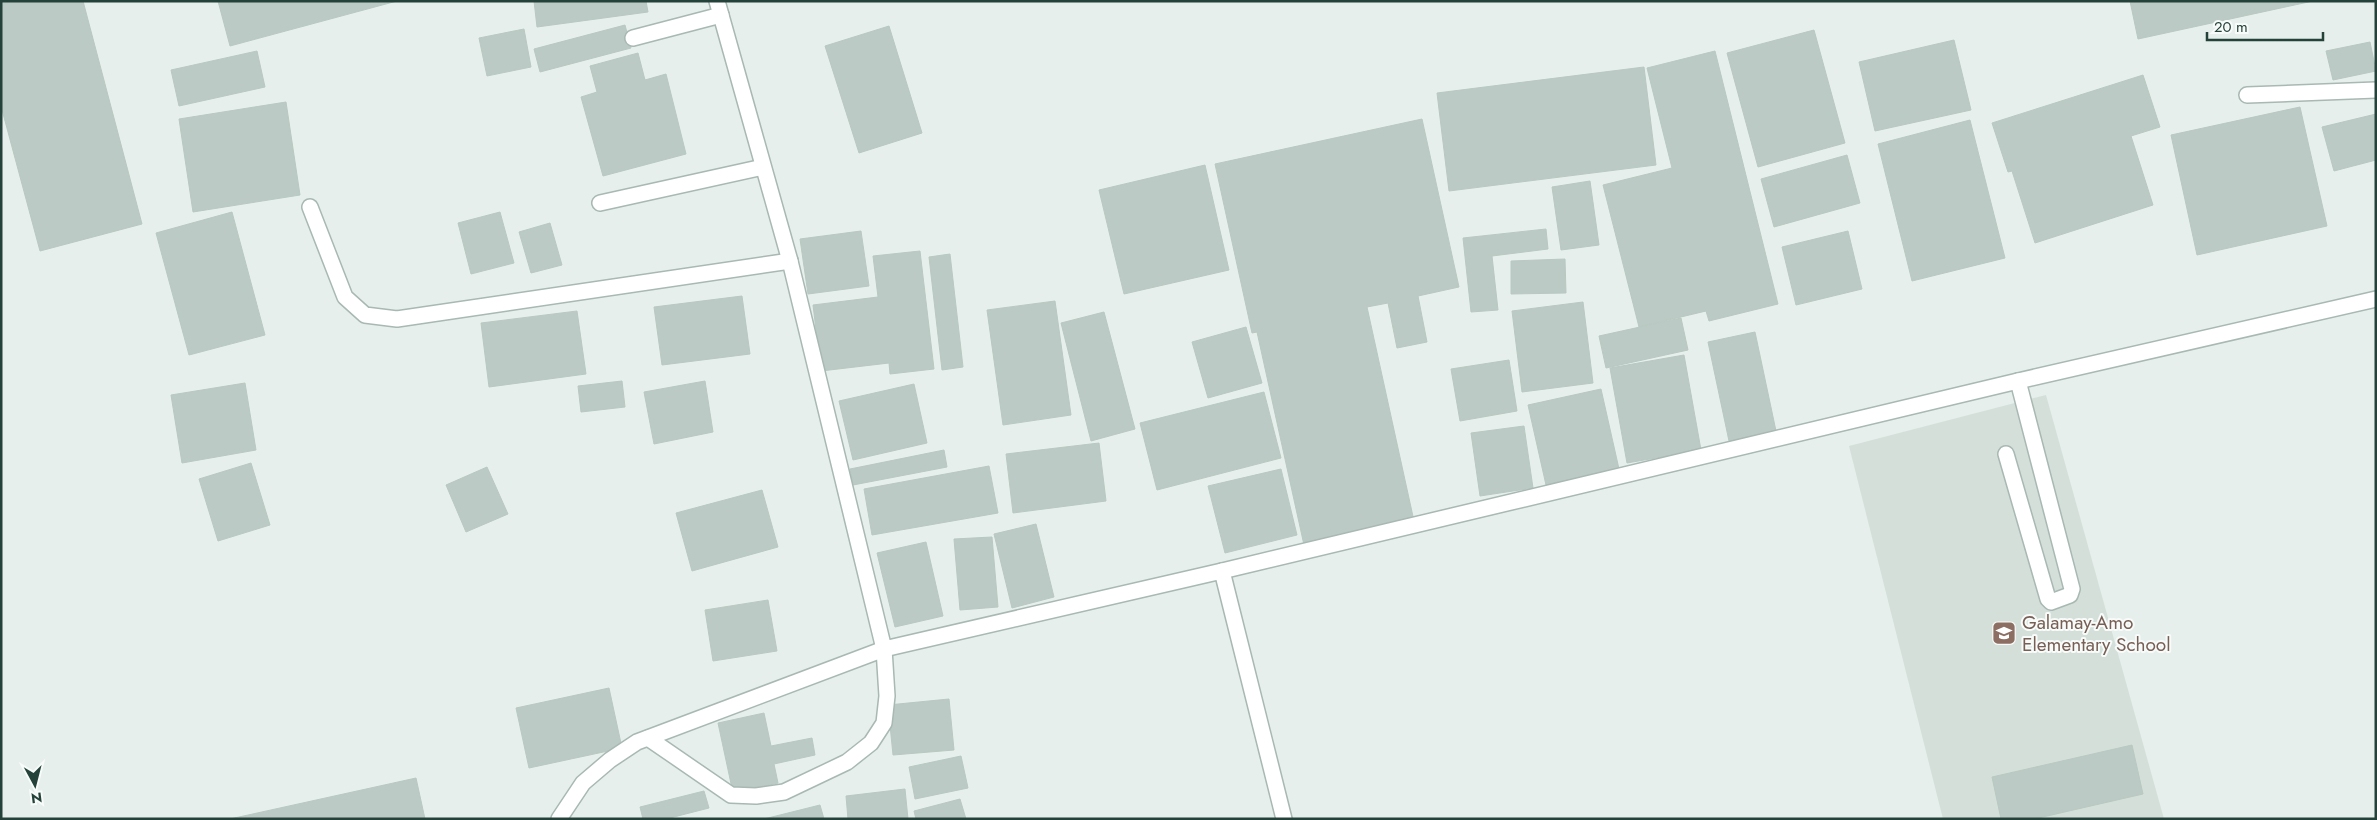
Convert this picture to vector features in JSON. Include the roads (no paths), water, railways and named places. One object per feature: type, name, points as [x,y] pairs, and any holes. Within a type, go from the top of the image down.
[{"type":"street","points":[[633,38],[719,8],[790,261],[884,649],[887,696],[884,723],[871,743],[847,762],[784,792],[756,796],[731,796],[648,738]]},
{"type":"street","points":[[2247,95],[2376,90]]},
{"type":"street","points":[[600,203],[763,167]]},
{"type":"street","points":[[310,207],[345,297],[365,315],[397,319],[790,261]]},
{"type":"street","points":[[559,819],[583,783],[610,760],[637,742],[884,649],[1222,572],[2018,381],[2376,299]]},
{"type":"street","points":[[2006,454],[2048,599],[2051,602],[2070,595],[2072,589],[2018,381]]},
{"type":"street","points":[[1222,572],[1284,819]]},
{"type":"place","name":"Galamay-Amo Elementary School","points":[[2004,633]]}]
